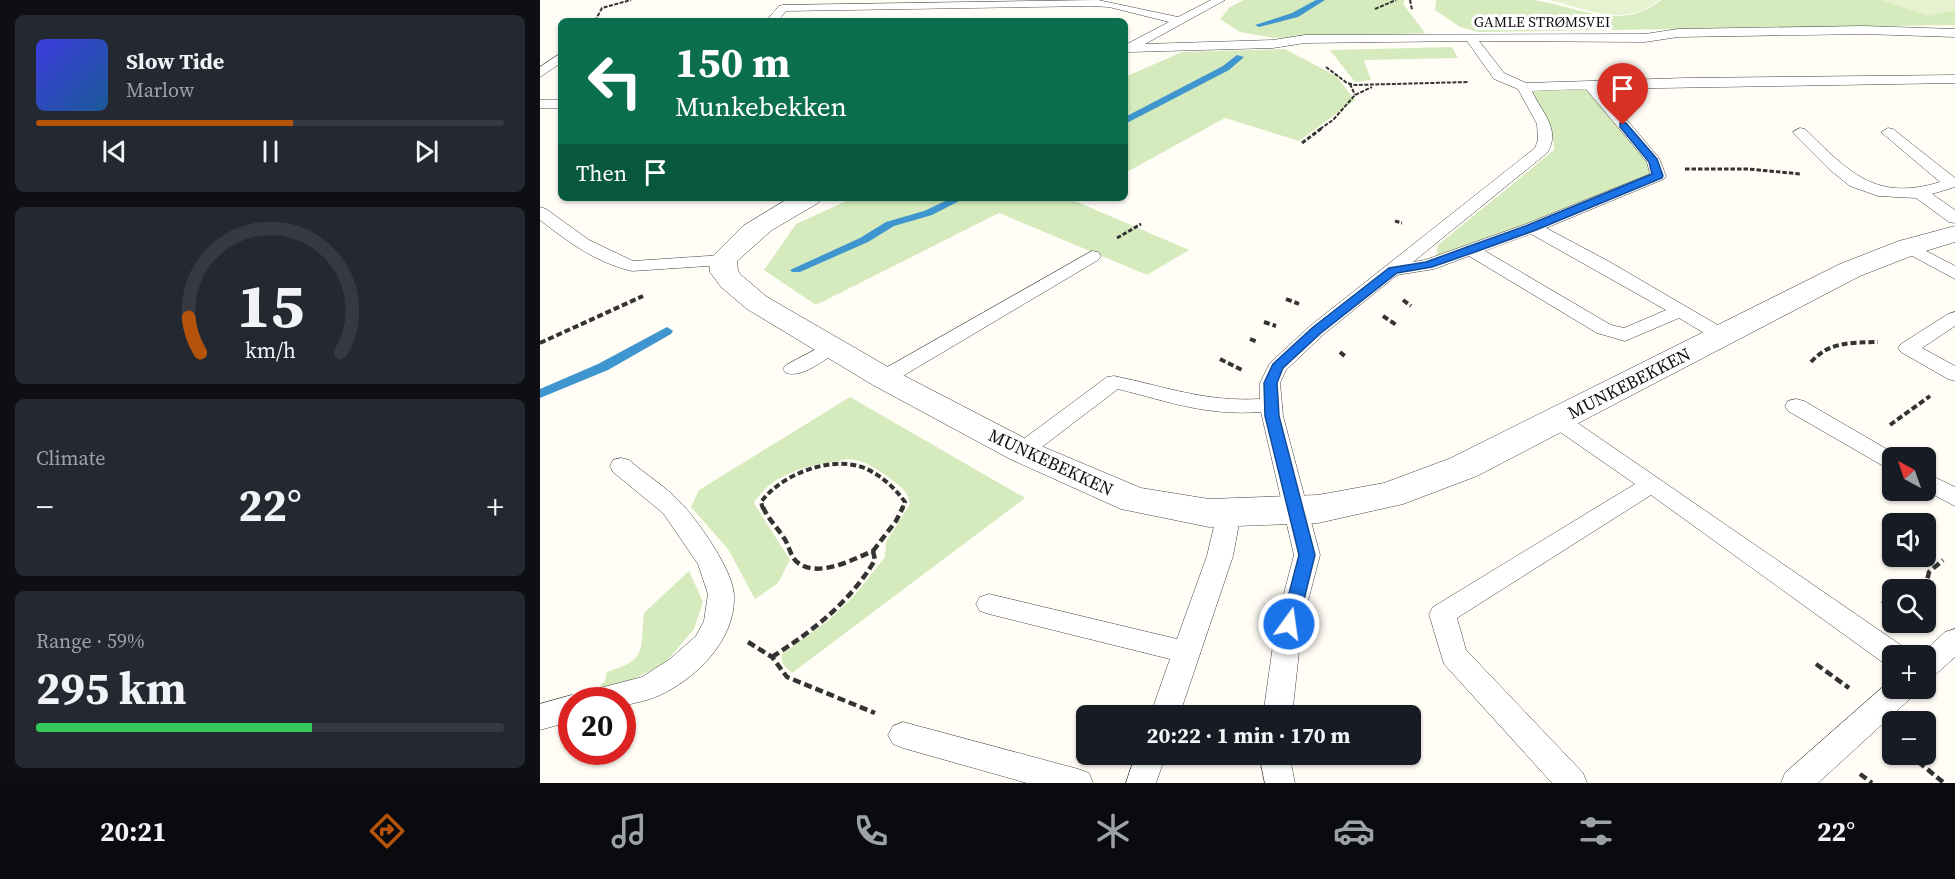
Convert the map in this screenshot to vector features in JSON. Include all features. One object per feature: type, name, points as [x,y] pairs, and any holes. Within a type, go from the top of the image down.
[{"type":"street","points":[[723,260],[738,242],[771,218],[801,201]]},
{"type":"street","name":"MUNKEBEKKEN","points":[[723,260],[724,272],[730,281],[757,303],[830,348],[1022,451],[1134,500],[1209,513],[1229,513],[1318,509],[1390,495],[1464,467],[1850,270],[1909,247],[1955,234]]},
{"type":"lane","points":[[1128,48],[1219,0]]},
{"type":"lane","points":[[775,18],[783,8],[920,3],[1094,2],[1179,21]]},
{"type":"lane","name":"GAMLE STRØMSVEI","points":[[1128,49],[1305,39],[1645,38],[1678,33],[1864,30],[1955,33]]},
{"type":"lane","points":[[1470,37],[1499,76],[1520,84],[1955,79]]},
{"type":"lane","points":[[540,73],[558,59]]},
{"type":"lane","points":[[1278,705],[1289,624],[1307,555],[1272,416],[1270,383],[1277,367],[1317,330],[1542,150],[1547,138],[1546,129],[1520,84]]},
{"type":"lane","points":[[1393,270],[1428,265],[1471,250],[1532,228],[1658,176],[1654,161],[1601,96],[1589,85]]},
{"type":"lane","points":[[540,104],[558,104]]},
{"type":"lane","points":[[1800,132],[1840,172],[1876,191],[1920,193],[1952,183],[1888,132]]},
{"type":"lane","points":[[1920,193],[1955,218]]},
{"type":"lane","points":[[540,212],[590,250],[632,266],[723,260]]},
{"type":"lane","points":[[1532,228],[1602,265],[1721,335]]},
{"type":"lane","points":[[1909,247],[1955,274]]},
{"type":"lane","points":[[1471,250],[1604,328],[1625,335],[1680,311]]},
{"type":"lane","points":[[884,378],[1092,256]]},
{"type":"lane","points":[[1955,318],[1908,348],[1955,375]]},
{"type":"lane","points":[[793,369],[830,348]]},
{"type":"lane","points":[[1022,451],[1114,382],[1154,390],[1174,399],[1215,406],[1271,405]]},
{"type":"lane","points":[[1796,406],[1882,456]]},
{"type":"lane","points":[[1558,420],[1882,647]]},
{"type":"lane","points":[[621,466],[671,507],[710,561],[721,594],[717,621],[706,644],[680,667],[649,687],[636,690]]},
{"type":"lane","points":[[1572,783],[1454,656],[1442,614],[1652,484]]},
{"type":"lane","points":[[1936,487],[1955,498]]},
{"type":"lane","points":[[1168,705],[1220,556],[1229,513]]},
{"type":"lane","points":[[989,604],[1186,652]]},
{"type":"lane","points":[[1936,657],[1955,640]]},
{"type":"lane","points":[[1796,783],[1890,699]]},
{"type":"lane","points":[[540,717],[558,712]]},
{"type":"lane","points":[[903,735],[1078,783]]},
{"type":"lane","points":[[1141,783],[1147,765]]},
{"type":"lane","points":[[1276,765],[1280,783]]},
{"type":"path","points":[[597,18],[602,8],[631,0]]},
{"type":"path","points":[[1282,42],[1350,84],[1355,95]]},
{"type":"path","points":[[1350,84],[1520,84]]},
{"type":"path","points":[[1302,143],[1333,120],[1355,95],[1375,85]]},
{"type":"path","points":[[1658,170],[1748,169],[1790,174],[1840,172]]},
{"type":"path","points":[[540,343],[648,294]]},
{"type":"path","points":[[1811,362],[1822,350],[1845,343],[1871,341],[1908,348]]},
{"type":"path","points":[[1889,425],[1933,395]]},
{"type":"path","points":[[842,465],[856,465],[867,469],[898,492],[905,502],[896,521],[873,551],[820,568],[806,567],[797,562],[788,543],[763,509],[761,502],[771,489],[812,469],[842,465]]},
{"type":"path","points":[[772,657],[804,636],[855,589],[875,560],[873,551]]},
{"type":"path","points":[[1928,579],[1929,573],[1943,560]]},
{"type":"path","points":[[717,621],[772,657],[787,677],[884,717],[903,735]]},
{"type":"path","points":[[1922,765],[1944,783]]},
{"type":"green space","points":[[1244,0],[1404,0],[1404,5],[1425,33],[1275,38],[1240,32],[1220,19],[1230,7]]},
{"type":"green space","points":[[1436,0],[1533,0],[1598,15],[1614,16],[1630,15],[1645,10],[1661,0],[1955,0],[1955,25],[1478,32],[1460,27],[1435,10]]},
{"type":"green space","points":[[1549,0],[1659,0],[1632,14],[1618,15],[1592,12]]},
{"type":"green space","points":[[1881,0],[1955,0],[1955,10],[1929,16]]},
{"type":"green space","points":[[1452,47],[1458,58],[1364,60],[1371,80],[1355,82],[1330,50]]},
{"type":"green space","points":[[1285,49],[1336,76],[1355,100],[1299,141],[1225,118],[1128,171],[1128,76],[1182,52]]},
{"type":"green space","points":[[1530,90],[1599,90],[1659,170],[1449,256],[1436,257],[1438,245],[1554,150],[1552,128]]},
{"type":"green space","points":[[846,201],[1075,201],[1189,250],[1147,275],[999,213],[816,305],[764,270],[796,224]]},
{"type":"green space","points":[[850,397],[1025,498],[792,673],[783,664],[781,655],[830,619],[854,596],[885,557],[886,542],[910,504],[906,493],[898,484],[878,470],[852,459],[799,470],[769,485],[754,503],[790,560],[778,583],[755,599],[728,549],[691,507],[699,490]]},
{"type":"green space","points":[[689,571],[703,602],[694,629],[664,664],[631,680],[599,687],[605,681],[607,672],[630,663],[636,658],[641,645],[644,613]]},
{"type":"waterway","name":"MUNKEBEKKEN","points":[[1259,25],[1295,15],[1321,0]]},
{"type":"waterway","name":"MUNKEBEKKEN","points":[[1128,119],[1226,68],[1240,57]]},
{"type":"waterway","name":"MUNKEBEKKEN","points":[[796,270],[864,240],[890,224],[928,213],[954,201]]},
{"type":"waterway","name":"MUNKEBEKKEN","points":[[540,394],[603,367],[667,331]]},
{"type":"route","points":[[1289,624],[1307,555],[1272,416],[1270,383],[1277,367],[1317,330],[1393,270],[1428,265],[1471,250],[1532,228],[1658,176],[1654,161],[1623,125]]}]
